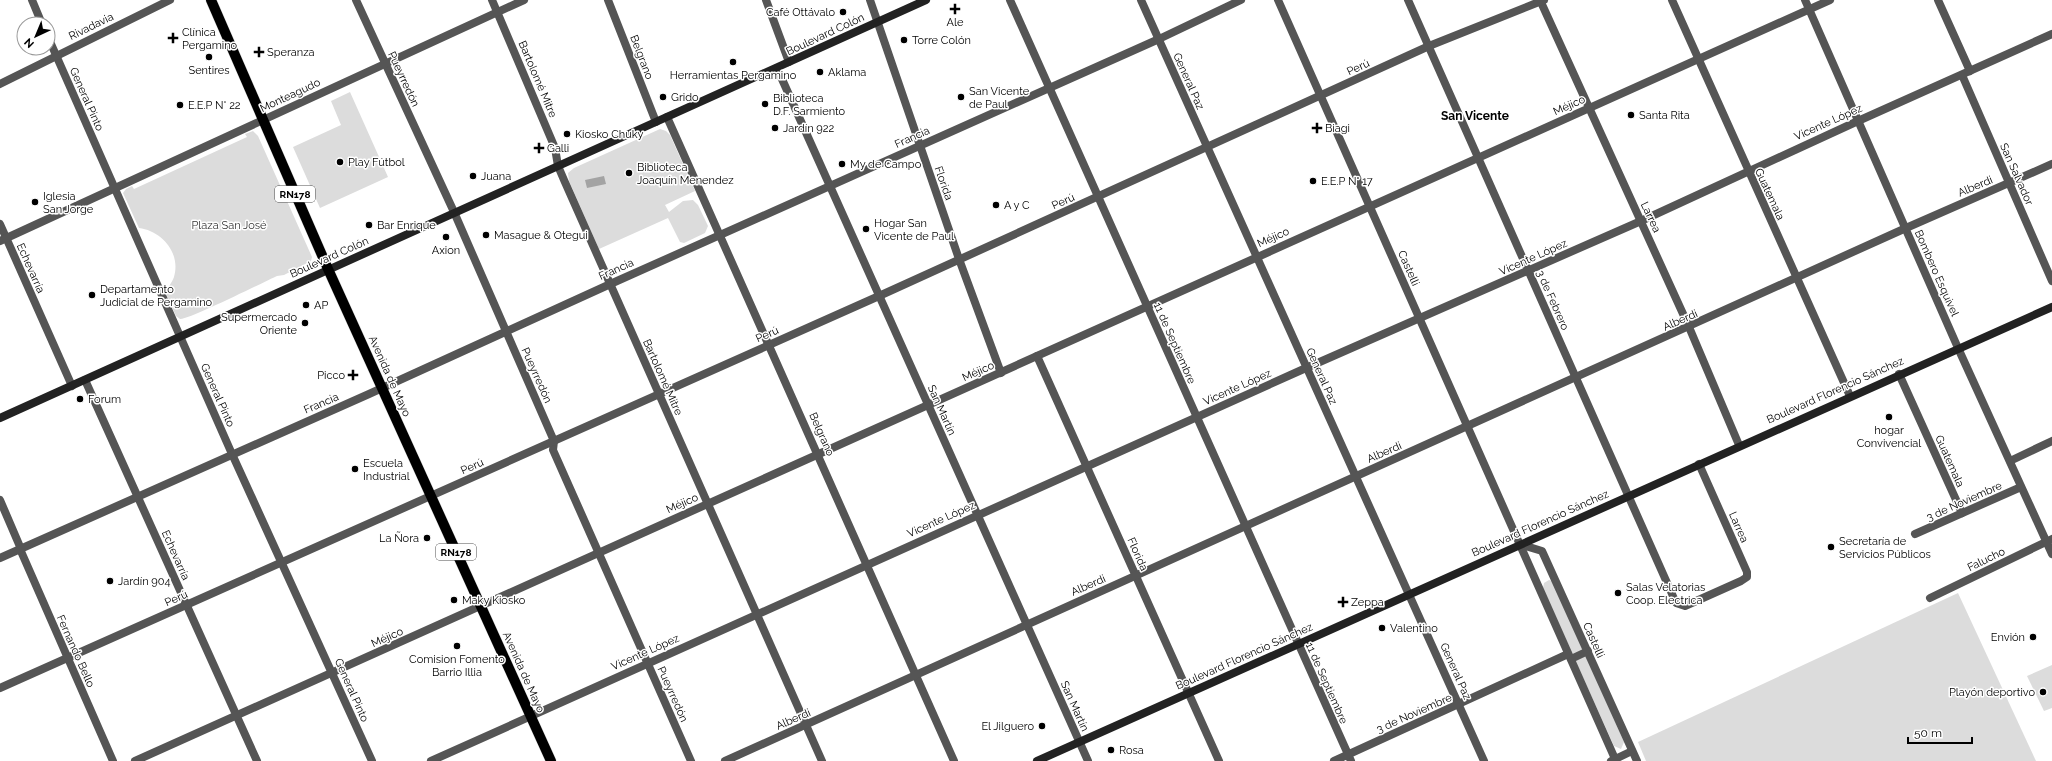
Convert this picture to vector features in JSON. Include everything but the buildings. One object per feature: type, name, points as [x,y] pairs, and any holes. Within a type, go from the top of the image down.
[{"type":"main road","name":"Avenida de Mayo","points":[[211,0],[328,269],[551,761]]},
{"type":"main road","name":"Boulevard Colón","points":[[0,418],[926,0]]},
{"type":"main road","name":"Boulevard Florencio Sánchez","points":[[1037,761],[1629,494],[2052,307]]},
{"type":"street","points":[[32,0],[39,16]]},
{"type":"street","name":"Rivadavia","points":[[56,55],[170,0]]},
{"type":"street","name":"Pueyrredón","points":[[356,0],[454,212],[554,441],[553,450],[646,663],[691,761]]},
{"type":"street","name":"Bartolomé Mitre","points":[[492,0],[555,148],[558,166],[822,761]]},
{"type":"street","name":"Monteagudo","points":[[3,239],[524,0]]},
{"type":"street","name":"Belgrano","points":[[608,0],[656,122]]},
{"type":"street","points":[[766,0],[789,62]]},
{"type":"street","name":"Florida","points":[[870,0],[959,259],[1001,373]]},
{"type":"street","name":"11 de Septiembre","points":[[1010,0],[1099,196],[1196,418],[1349,758]]},
{"type":"street","name":"General Paz","points":[[1141,0],[1484,761]]},
{"type":"street","name":"Francia","points":[[0,558],[382,388],[919,145],[1159,40],[1241,0]]},
{"type":"street","name":"Castelli","points":[[1278,0],[1468,427],[1518,544],[1570,656],[1614,760]]},
{"type":"street","name":"3 de Febrero","points":[[1408,0],[1629,494],[1676,603],[1681,606]]},
{"type":"street","name":"Guatemala","points":[[1672,0],[1697,59],[1850,396]]},
{"type":"street","name":"Bombero Esquivel","points":[[1805,0],[1958,348],[2021,487],[2049,541],[2052,554]]},
{"type":"street","name":"Méjico","points":[[135,761],[1830,0]]},
{"type":"street","points":[[1938,0],[1970,71]]},
{"type":"street","name":"Perú","points":[[0,688],[659,395],[1208,148],[1429,46],[1542,1]]},
{"type":"street","name":"Larrea","points":[[1542,1],[1689,327],[1739,445]]},
{"type":"street","name":"Vicente López","points":[[431,761],[976,515],[1641,221],[2052,34]]},
{"type":"street","name":"General Pinto","points":[[56,55],[232,454],[283,562],[372,761]]},
{"type":"street","name":"Rivadavia","points":[[0,84],[54,56]]},
{"type":"street","name":"San Martín","points":[[777,68],[976,515],[1088,761]]},
{"type":"street","name":"San Salvador","points":[[1962,75],[2052,281]]},
{"type":"street","name":"Belgrano","points":[[667,117],[770,345],[954,761]]},
{"type":"street","name":"Alberdi","points":[[725,761],[1797,279],[1906,228],[2052,164]]},
{"type":"street","name":"Echevarría","points":[[0,224],[3,239],[72,386]]},
{"type":"street","name":"Florida","points":[[1037,356],[1219,761]]},
{"type":"street","name":"Guatemala","points":[[1899,374],[1962,513]]},
{"type":"street","name":"Echevarría","points":[[85,380],[257,761]]},
{"type":"street","points":[[2010,461],[2052,442]]},
{"type":"street","name":"Larrea","points":[[1681,606],[1685,606],[1741,582],[1747,577],[1747,572],[1699,464]]},
{"type":"street","name":"3 de Noviembre","points":[[1915,534],[2021,487]]},
{"type":"street","name":"Fernando Bello","points":[[0,500],[113,761]]},
{"type":"street","name":"Falucho","points":[[1930,598],[2049,541]]},
{"type":"street","name":"Castelli","points":[[1518,544],[1542,551],[1637,761]]},
{"type":"street","name":"3 de Noviembre","points":[[1334,761],[1349,758],[1459,705],[1570,656],[1588,651]]},
{"type":"street","points":[[1614,760],[1632,751]]},
{"type":"green space","name":"Play Fútbol","points":[[350,92],[388,177],[320,208],[293,147],[341,125],[331,101]]},
{"type":"green space","points":[[660,129],[666,131],[670,135],[695,191],[665,205],[669,212],[683,201],[693,200],[698,205],[708,226],[705,233],[684,243],[680,242],[668,218],[599,249],[569,181],[568,173],[574,168]]},
{"type":"green space","name":"Plaza San José","points":[[253,131],[258,136],[312,257],[311,261],[284,275],[277,276],[210,308],[180,319],[176,316],[166,294],[174,277],[175,260],[172,252],[162,238],[147,230],[139,228],[123,193],[126,189],[132,186],[134,189],[247,137],[245,134]]},
{"type":"green space","points":[[1549,580],[1552,581],[1583,650],[1573,655],[1543,588],[1544,583]]},
{"type":"green space","points":[[1958,593],[2036,761],[1646,761],[1638,742]]},
{"type":"green space","points":[[1586,656],[1624,742],[1621,749],[1614,746],[1575,660]]},
{"type":"green space","name":"Playón deportivo","points":[[2052,665],[2052,708],[2044,711],[2027,676]]},
{"type":"shaded area","points":[[604,176],[606,184],[587,188],[585,180]]},
{"type":"place","name":"Ale","points":[[955,9]]},
{"type":"place","name":"Café Ottávalo","points":[[843,12]]},
{"type":"place","name":"Clínica Pergamino","points":[[173,38]]},
{"type":"place","name":"Torre Colón","points":[[904,40]]},
{"type":"place","name":"Speranza","points":[[259,52]]},
{"type":"place","name":"Sentires","points":[[209,57]]},
{"type":"place","name":"Herramientas Pergamino","points":[[733,62]]},
{"type":"place","name":"Aklama","points":[[820,72]]},
{"type":"place","name":"Grido","points":[[663,97]]},
{"type":"place","name":"San Vicente de Paul","points":[[961,97]]},
{"type":"place","name":"Biblioteca D.F. Sarmiento","points":[[765,104]]},
{"type":"place","name":"E.E.P N° 22","points":[[180,105]]},
{"type":"place","name":"Santa Rita","points":[[1631,115]]},
{"type":"place","name":"Jardín 922","points":[[775,128]]},
{"type":"place","name":"Biagi","points":[[1317,128]]},
{"type":"place","name":"Kiosko Chuky","points":[[567,134]]},
{"type":"place","name":"Galli","points":[[539,148]]},
{"type":"place","name":"Play Fútbol","points":[[340,162]]},
{"type":"place","name":"My de Campo","points":[[842,164]]},
{"type":"place","name":"Biblioteca Joaquín Menendez","points":[[629,173]]},
{"type":"place","name":"Juana","points":[[473,176]]},
{"type":"place","name":"E.E.P N° 17","points":[[1313,181]]},
{"type":"place","name":"Iglesia San Jorge","points":[[35,202]]},
{"type":"place","name":"A y C","points":[[996,205]]},
{"type":"place","name":"Bar Enrique","points":[[369,225]]},
{"type":"place","name":"Hogar San Vicente de Paul","points":[[866,229]]},
{"type":"place","name":"Masague & Otegui","points":[[486,235]]},
{"type":"place","name":"Axion","points":[[446,237]]},
{"type":"place","name":"Departamento Judicial de Pergamino","points":[[92,295]]},
{"type":"place","name":"AP","points":[[306,305]]},
{"type":"place","name":"Supermercado Oriente","points":[[305,323]]},
{"type":"place","name":"Picco","points":[[353,375]]},
{"type":"place","name":"Forum","points":[[80,399]]},
{"type":"place","name":"hogar Convivencial","points":[[1889,417]]},
{"type":"place","name":"Escuela Industrial","points":[[355,469]]},
{"type":"place","name":"La Ñora","points":[[427,538]]},
{"type":"place","name":"Secretaría de Servicios Públicos","points":[[1831,547]]},
{"type":"place","name":"Jardín 904","points":[[110,581]]},
{"type":"place","name":"Salas Velatorias Coop. Electrica","points":[[1618,593]]},
{"type":"place","name":"Maky Kiosko","points":[[454,600]]},
{"type":"place","name":"Zeppa","points":[[1343,602]]},
{"type":"place","name":"Valentino","points":[[1382,628]]},
{"type":"place","name":"Envión","points":[[2033,637]]},
{"type":"place","name":"Comision Fomento Barrio Illia","points":[[457,646]]},
{"type":"place","name":"Playón deportivo","points":[[2043,692]]},
{"type":"place","name":"El Jilguero","points":[[1042,726]]},
{"type":"place","name":"Rosa","points":[[1111,750]]},
{"type":"district","name":"San Vicente","points":[[1475,116]]}]
